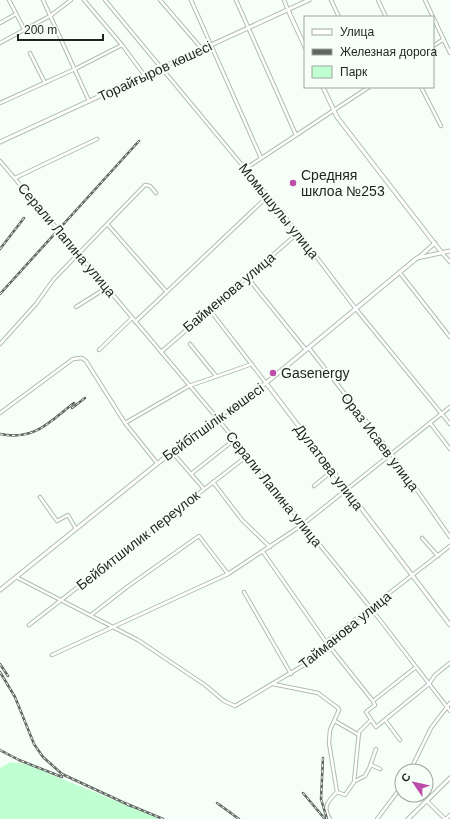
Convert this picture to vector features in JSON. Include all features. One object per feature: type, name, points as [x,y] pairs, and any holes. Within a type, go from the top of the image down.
[{"type":"street","points":[[10,0],[24,29]]},
{"type":"street","points":[[42,0],[89,101]]},
{"type":"street","points":[[0,43],[50,16],[71,0]]},
{"type":"street","points":[[84,0],[122,45],[145,76]]},
{"type":"street","name":"Момышулы улица","points":[[105,0],[268,196],[356,309],[450,424]]},
{"type":"street","points":[[160,0],[202,49]]},
{"type":"street","points":[[191,0],[261,158]]},
{"type":"street","points":[[236,0],[296,135]]},
{"type":"street","points":[[284,0],[304,45]]},
{"type":"street","name":"Торайғыров көшесі","points":[[0,142],[309,0]]},
{"type":"street","points":[[331,0],[339,16]]},
{"type":"street","points":[[378,0],[386,16]]},
{"type":"street","points":[[425,0],[433,16]]},
{"type":"street","points":[[0,23],[16,14]]},
{"type":"street","points":[[434,18],[450,53]]},
{"type":"street","points":[[434,45],[444,39]]},
{"type":"street","points":[[0,102],[46,83],[122,45]]},
{"type":"street","points":[[30,53],[46,83]]},
{"type":"street","points":[[323,88],[334,111],[450,262]]},
{"type":"street","points":[[245,169],[368,88]]},
{"type":"street","points":[[422,88],[441,126]]},
{"type":"street","points":[[15,178],[97,139]]},
{"type":"street","name":"Серали Лапина улица","points":[[0,161],[217,418],[370,608],[450,711]]},
{"type":"street","points":[[0,344],[36,304],[54,279],[108,225],[145,185],[150,186],[156,193]]},
{"type":"street","points":[[135,322],[268,196]]},
{"type":"street","points":[[108,225],[166,291]]},
{"type":"street","name":"Байменова улица","points":[[161,352],[298,233]]},
{"type":"street","name":"Бейбітшілік көшесі","points":[[0,590],[172,452],[266,383],[435,244]]},
{"type":"street","points":[[417,258],[450,250]]},
{"type":"street","points":[[400,273],[450,337]]},
{"type":"street","name":"Ораз Исаев улица","points":[[247,277],[391,453],[450,537]]},
{"type":"street","points":[[76,307],[106,288]]},
{"type":"street","name":"Дулатова улица","points":[[209,309],[450,625]]},
{"type":"street","points":[[99,350],[132,318]]},
{"type":"street","points":[[190,344],[216,376]]},
{"type":"street","points":[[0,412],[78,357],[86,361],[125,423],[158,463]]},
{"type":"street","points":[[125,423],[189,386],[252,364]]},
{"type":"street","points":[[52,655],[112,626],[228,574],[263,552],[302,524],[450,407]]},
{"type":"street","points":[[430,423],[450,449]]},
{"type":"street","points":[[191,474],[234,440]]},
{"type":"street","points":[[172,452],[204,489]]},
{"type":"street","name":"Бейбитшилик переулок","points":[[29,625],[247,456]]},
{"type":"street","points":[[314,486],[332,471]]},
{"type":"street","points":[[213,482],[242,520],[270,547]]},
{"type":"street","points":[[40,497],[57,521],[68,516],[76,529]]},
{"type":"street","points":[[91,615],[127,586],[199,536],[228,574]]},
{"type":"street","points":[[422,538],[438,556]]},
{"type":"street","name":"Тайманова улица","points":[[112,626],[160,654],[212,690],[224,701],[235,706],[319,656],[325,648],[326,642],[412,577],[450,546]]},
{"type":"street","points":[[263,552],[326,642],[373,701],[375,705],[366,712],[376,727],[429,684],[435,675],[450,663]]},
{"type":"street","points":[[16,577],[91,615],[98,621],[112,626]]},
{"type":"street","points":[[244,592],[291,674]]},
{"type":"street","points":[[373,701],[416,668]]},
{"type":"street","points":[[273,684],[318,694],[339,710],[330,730],[330,743],[337,792]]},
{"type":"street","points":[[414,763],[431,728],[450,703]]},
{"type":"street","points":[[354,782],[359,735],[361,729],[371,720]]},
{"type":"street","points":[[385,720],[400,740]]},
{"type":"street","points":[[335,721],[359,735]]},
{"type":"street","points":[[337,792],[345,795],[354,782],[365,776],[376,750]]},
{"type":"street","points":[[369,766],[371,765],[380,769]]},
{"type":"street","points":[[434,793],[450,778]]},
{"type":"street","points":[[330,819],[326,809],[326,804],[337,792]]},
{"type":"street","points":[[377,819],[394,797]]},
{"type":"street","points":[[408,819],[424,803]]},
{"type":"street","points":[[430,803],[446,819],[450,815]]},
{"type":"green space","points":[[11,762],[26,764],[160,819],[0,819],[0,768]]},
{"type":"railway","points":[[0,294],[139,141]]},
{"type":"railway","points":[[0,249],[24,218]]},
{"type":"railway","points":[[72,408],[85,398]]},
{"type":"railway","points":[[0,434],[23,435],[32,432],[49,423],[74,403]]},
{"type":"railway","points":[[0,664],[8,676]]},
{"type":"railway","points":[[0,672],[15,697],[34,744],[43,757],[62,774],[131,806]]},
{"type":"railway","points":[[0,750],[19,760],[62,777]]},
{"type":"railway","points":[[323,758],[321,799],[327,819]]},
{"type":"railway","points":[[303,793],[325,819]]},
{"type":"railway","points":[[217,803],[239,819]]},
{"type":"railway","points":[[127,804],[163,819]]},
{"type":"place","name":"Средняя шклоа №253","points":[[293,183]]},
{"type":"place","name":"Gasenergy","points":[[273,373]]}]
